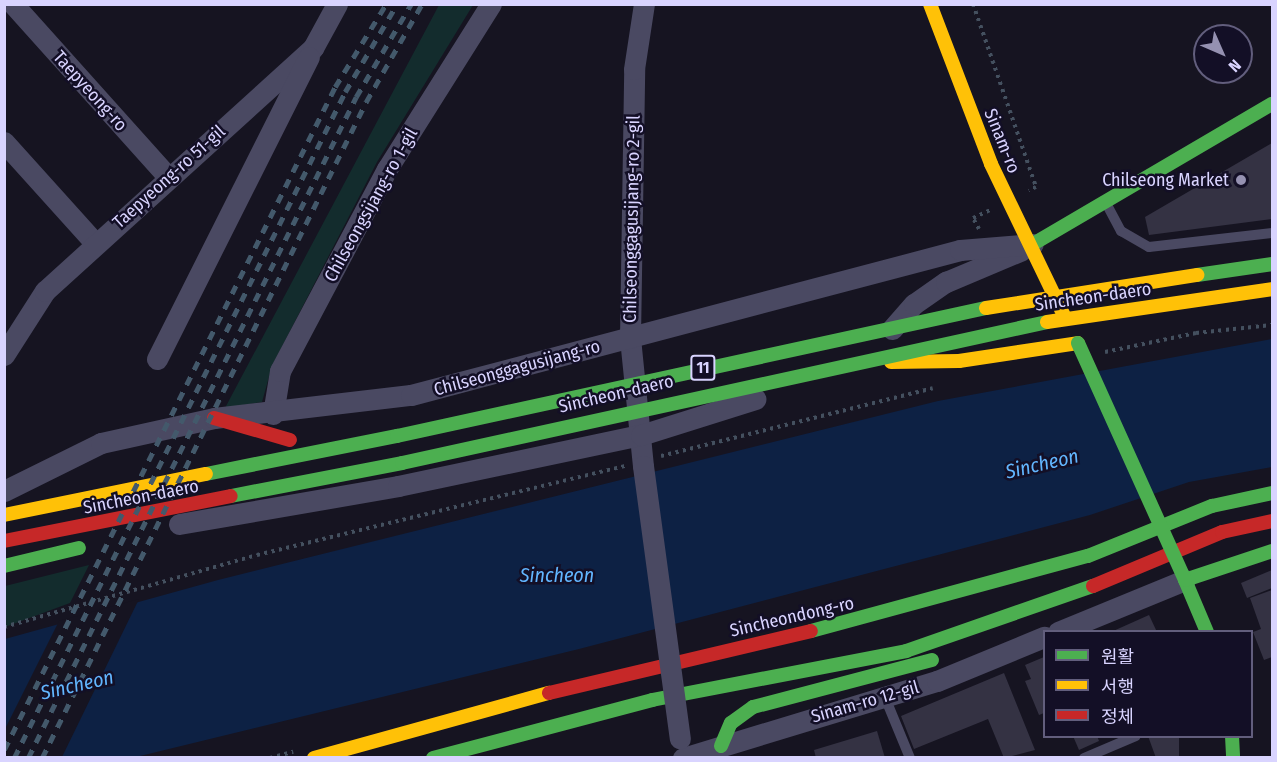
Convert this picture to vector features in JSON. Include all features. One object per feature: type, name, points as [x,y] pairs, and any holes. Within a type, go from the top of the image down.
[{"type":"main road","name":"Sinam-ro","points":[[930,4],[991,164],[1033,244],[1049,288],[1078,343],[1185,580]]},
{"type":"main road","points":[[1033,244],[1272,104]]},
{"type":"main road","name":"Sincheon-daero","points":[[4,515],[397,436],[1009,303],[1272,264]]},
{"type":"main road","name":"Sincheon-daero","points":[[4,541],[332,478],[1005,328],[1272,289]]},
{"type":"main road","points":[[844,370],[1078,343]]},
{"type":"main road","points":[[214,418],[290,440],[349,446]]},
{"type":"main road","points":[[251,447],[290,440]]},
{"type":"main road","points":[[173,525],[332,478]]},
{"type":"main road","points":[[4,492],[62,482]]},
{"type":"main road","name":"Sincheondong-ro","points":[[314,758],[546,693],[890,612],[1088,556],[1212,507],[1272,493]]},
{"type":"main road","points":[[721,746],[732,723],[753,707],[897,674],[956,652],[1060,600],[1222,532],[1272,521]]},
{"type":"main road","points":[[4,566],[98,543]]},
{"type":"main road","points":[[1206,630],[1185,580],[1272,551]]},
{"type":"main road","points":[[433,758],[652,700],[906,651],[1060,600]]},
{"type":"main road","points":[[627,724],[652,700]]},
{"type":"main road","points":[[1232,738],[1233,757]]},
{"type":"street","name":"Taepyeong-ro","points":[[13,4],[168,177]]},
{"type":"street","name":"Taepyeong-ro 51-gil","points":[[4,355],[45,291],[168,177],[313,48],[337,4]]},
{"type":"street","name":"Chilseongsijang-ro 1-gil","points":[[273,414],[280,372],[382,179],[491,4]]},
{"type":"street","name":"Chilseonggagusijang-ro 2-gil","points":[[644,4],[634,69],[630,338],[643,466],[683,753]]},
{"type":"street","points":[[157,359],[313,48]]},
{"type":"street","points":[[4,142],[96,244]]},
{"type":"street","points":[[173,525],[398,486],[641,435],[844,370],[946,282],[1033,244]]},
{"type":"street","name":"Chilseonggagusijang-ro","points":[[4,492],[101,443],[214,418],[273,414],[411,395],[960,249],[1033,244]]},
{"type":"street","points":[[1063,630],[1185,580]]},
{"type":"street","name":"Sinam-ro 12-gil","points":[[683,753],[721,746],[884,694],[937,681],[1043,637]]},
{"type":"lane","points":[[1105,201],[1121,231],[1149,247],[1272,233]]},
{"type":"lane","points":[[884,694],[910,758]]},
{"type":"lane","points":[[1084,758],[1131,738]]},
{"type":"path","points":[[973,4],[1036,187]]},
{"type":"green space","points":[[439,5],[473,5],[377,162],[272,366],[262,402],[225,408]]},
{"type":"green space","points":[[89,565],[70,603],[5,627],[5,586]]},
{"type":"water","name":"Sincheon","points":[[1272,339],[1272,467],[1189,482],[1090,515],[579,649],[136,757],[5,758],[5,639],[218,580],[938,401]]},
{"type":"pier","points":[[139,599],[62,757],[5,757],[5,729],[59,621]]},
{"type":"building","name":"Chilseong Market","points":[[1272,143],[1272,219],[1149,235],[1145,217]]},
{"type":"building","points":[[1272,570],[1272,588],[1247,598],[1241,583]]},
{"type":"building","points":[[1272,590],[1272,657],[1264,660],[1253,632],[1261,629],[1250,598]]},
{"type":"building","points":[[1149,615],[1156,630],[1115,630]]},
{"type":"building","points":[[1043,657],[1043,713],[1039,715],[1025,681],[1031,679],[1025,665]]},
{"type":"building","points":[[1004,673],[1035,750],[1004,758],[988,719],[914,749],[901,716]]},
{"type":"building","points":[[877,731],[885,758],[816,758],[814,750]]},
{"type":"building","points":[[1074,738],[1098,738],[1099,741],[1079,750]]},
{"type":"building","points":[[1149,738],[1179,738],[1179,758],[1156,758]]},
{"type":"railway","points":[[4,750],[335,87],[386,4]]},
{"type":"railway","points":[[14,758],[345,92],[397,4]]},
{"type":"railway","points":[[28,758],[356,97],[411,4]]},
{"type":"railway","points":[[42,758],[366,102],[422,4]]},
{"type":"traffic: fast","points":[[1033,244],[1272,104]]},
{"type":"traffic: fast","points":[[1197,275],[1272,264]]},
{"type":"traffic: fast","points":[[397,436],[986,308]]},
{"type":"traffic: fast","points":[[402,463],[1047,322]]},
{"type":"traffic: fast","points":[[1078,343],[1185,580]]},
{"type":"traffic: fast","points":[[206,474],[397,436]]},
{"type":"traffic: fast","points":[[231,496],[402,463]]},
{"type":"traffic: fast","points":[[811,631],[1088,556],[1212,506],[1272,493]]},
{"type":"traffic: fast","points":[[4,566],[79,548]]},
{"type":"traffic: fast","points":[[1206,630],[1185,580],[1272,551]]},
{"type":"traffic: fast","points":[[433,758],[652,700],[906,651],[1093,586]]},
{"type":"traffic: fast","points":[[721,746],[731,723],[753,707],[932,660]]},
{"type":"traffic: fast","points":[[1232,738],[1233,758]]},
{"type":"traffic: slow","points":[[930,4],[991,164],[1064,316]]},
{"type":"traffic: slow","points":[[986,308],[1197,275]]},
{"type":"traffic: slow","points":[[1047,322],[1272,289]]},
{"type":"traffic: slow","points":[[891,362],[959,361],[1078,343]]},
{"type":"traffic: slow","points":[[4,515],[206,474]]},
{"type":"traffic: slow","points":[[314,758],[549,693]]},
{"type":"traffic: jam","points":[[214,418],[290,440]]},
{"type":"traffic: jam","points":[[4,541],[231,496]]},
{"type":"traffic: jam","points":[[1093,586],[1222,532],[1272,521]]},
{"type":"traffic: jam","points":[[549,693],[811,631]]},
{"type":"place","name":"Chilseong Market","points":[[1241,180]]}]
